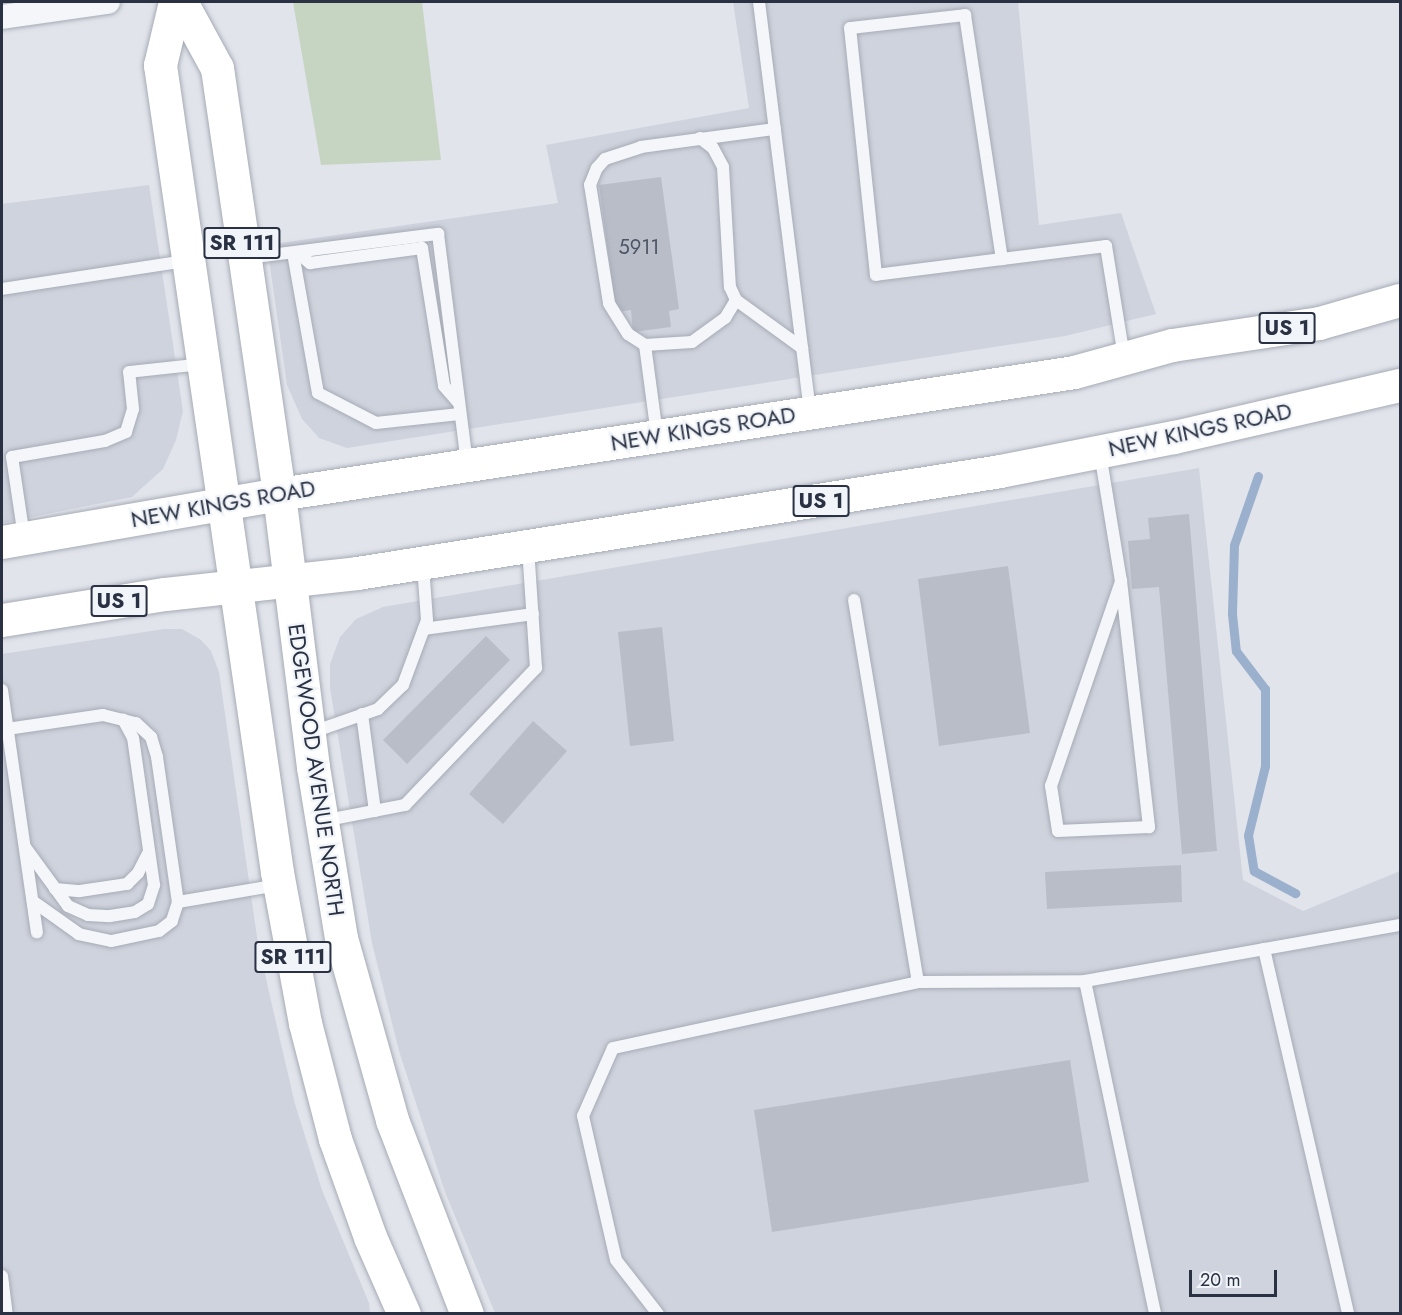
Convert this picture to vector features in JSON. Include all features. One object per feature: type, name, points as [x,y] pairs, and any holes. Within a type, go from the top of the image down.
[{"type":"main road","name":"SR 111","points":[[175,2],[160,65],[226,503],[280,885],[305,1023],[334,1139],[370,1237],[404,1314]]},
{"type":"main road","name":"SR 111","points":[[181,2],[217,69],[279,494]]},
{"type":"main road","name":"NEW KINGS ROAD","points":[[13,540],[279,494],[1074,372],[1172,345],[1318,323],[1401,300]]},
{"type":"main road","name":"NEW KINGS ROAD","points":[[2,620],[528,547],[1099,452],[1401,385]]},
{"type":"main road","name":"EDGEWOOD AVENUE NORTH","points":[[279,494],[308,733],[341,938],[392,1120],[467,1314]]},
{"type":"street","points":[[2,17],[108,2]]},
{"type":"lane","points":[[759,2],[811,412]]},
{"type":"lane","points":[[1002,258],[965,15],[850,28],[876,275],[1106,246],[1124,358]]},
{"type":"lane","points":[[736,300],[725,318],[692,342],[667,346],[645,345],[628,334],[609,303],[590,185],[597,168],[606,159],[641,147],[775,129]]},
{"type":"lane","points":[[700,138],[713,148],[723,167],[730,287],[736,300],[802,348]]},
{"type":"lane","points":[[245,259],[438,234],[467,465]]},
{"type":"lane","points":[[295,253],[310,263],[422,248],[444,386],[460,408]]},
{"type":"lane","points":[[295,253],[318,393],[376,423],[460,408]]},
{"type":"lane","points":[[2,289],[190,260]]},
{"type":"lane","points":[[645,345],[658,437]]},
{"type":"lane","points":[[13,540],[12,457],[105,441],[126,432],[133,409],[129,372],[205,363]]},
{"type":"lane","points":[[1099,452],[1121,581],[1149,827],[1058,831],[1051,786],[1121,581]]},
{"type":"lane","points":[[321,822],[405,806],[536,668],[528,547]]},
{"type":"lane","points":[[308,733],[378,709],[403,685],[427,620],[422,563]]},
{"type":"lane","points":[[854,600],[918,982]]},
{"type":"lane","points":[[424,629],[533,614]]},
{"type":"lane","points":[[2,690],[37,932]]},
{"type":"lane","points":[[362,714],[375,812]]},
{"type":"lane","points":[[7,729],[103,716],[136,723],[151,736],[157,757],[178,902],[172,921],[159,931],[111,940],[79,934],[34,902]]},
{"type":"lane","points":[[25,848],[68,906],[88,915],[135,912],[148,904],[154,885],[134,738],[123,719]]},
{"type":"lane","points":[[56,889],[80,891],[127,884],[138,873],[148,853]]},
{"type":"lane","points":[[178,902],[280,885]]},
{"type":"lane","points":[[658,1314],[616,1260],[583,1116],[613,1048],[918,982],[1085,981],[1401,925]]},
{"type":"lane","points":[[1264,949],[1348,1314]]},
{"type":"lane","points":[[1085,981],[1155,1314]]},
{"type":"lane","points":[[2,1276],[7,1314]]},
{"type":"shaded area","points":[[733,2],[1018,2],[1039,225],[1121,213],[1156,314],[1065,336],[347,448],[319,438],[302,419],[287,385],[267,245],[558,203],[546,145],[749,108]]},
{"type":"shaded area","points":[[149,185],[183,411],[176,440],[163,469],[132,497],[2,523],[2,204]]},
{"type":"shaded area","points":[[1199,468],[1243,880],[1303,911],[1400,871],[1400,1313],[495,1313],[445,1192],[399,1051],[372,943],[330,688],[330,664],[340,637],[356,619],[383,607]]},
{"type":"shaded area","points":[[164,629],[182,629],[201,640],[211,651],[219,672],[257,937],[295,1104],[322,1190],[369,1303],[370,1313],[2,1314],[2,654]]},
{"type":"green space","points":[[293,2],[422,2],[441,160],[321,165]]},
{"type":"building","points":[[661,177],[679,309],[669,311],[671,327],[633,332],[631,310],[616,312],[599,185]]},
{"type":"building","points":[[1189,514],[1217,851],[1182,854],[1159,587],[1132,589],[1128,541],[1150,539],[1148,518]]},
{"type":"building","points":[[1008,566],[1030,733],[939,746],[918,579]]},
{"type":"building","points":[[662,627],[674,741],[630,746],[618,632]]},
{"type":"building","points":[[486,636],[510,660],[407,764],[383,740]]},
{"type":"building","points":[[533,721],[567,751],[503,824],[469,794]]},
{"type":"building","points":[[1181,865],[1182,902],[1047,909],[1045,872]]},
{"type":"building","points":[[1070,1060],[1089,1182],[772,1232],[754,1110]]},
{"type":"waterway","points":[[1258,476],[1234,545],[1232,614],[1236,651],[1265,689],[1265,766],[1248,835],[1254,871],[1295,893]]}]
